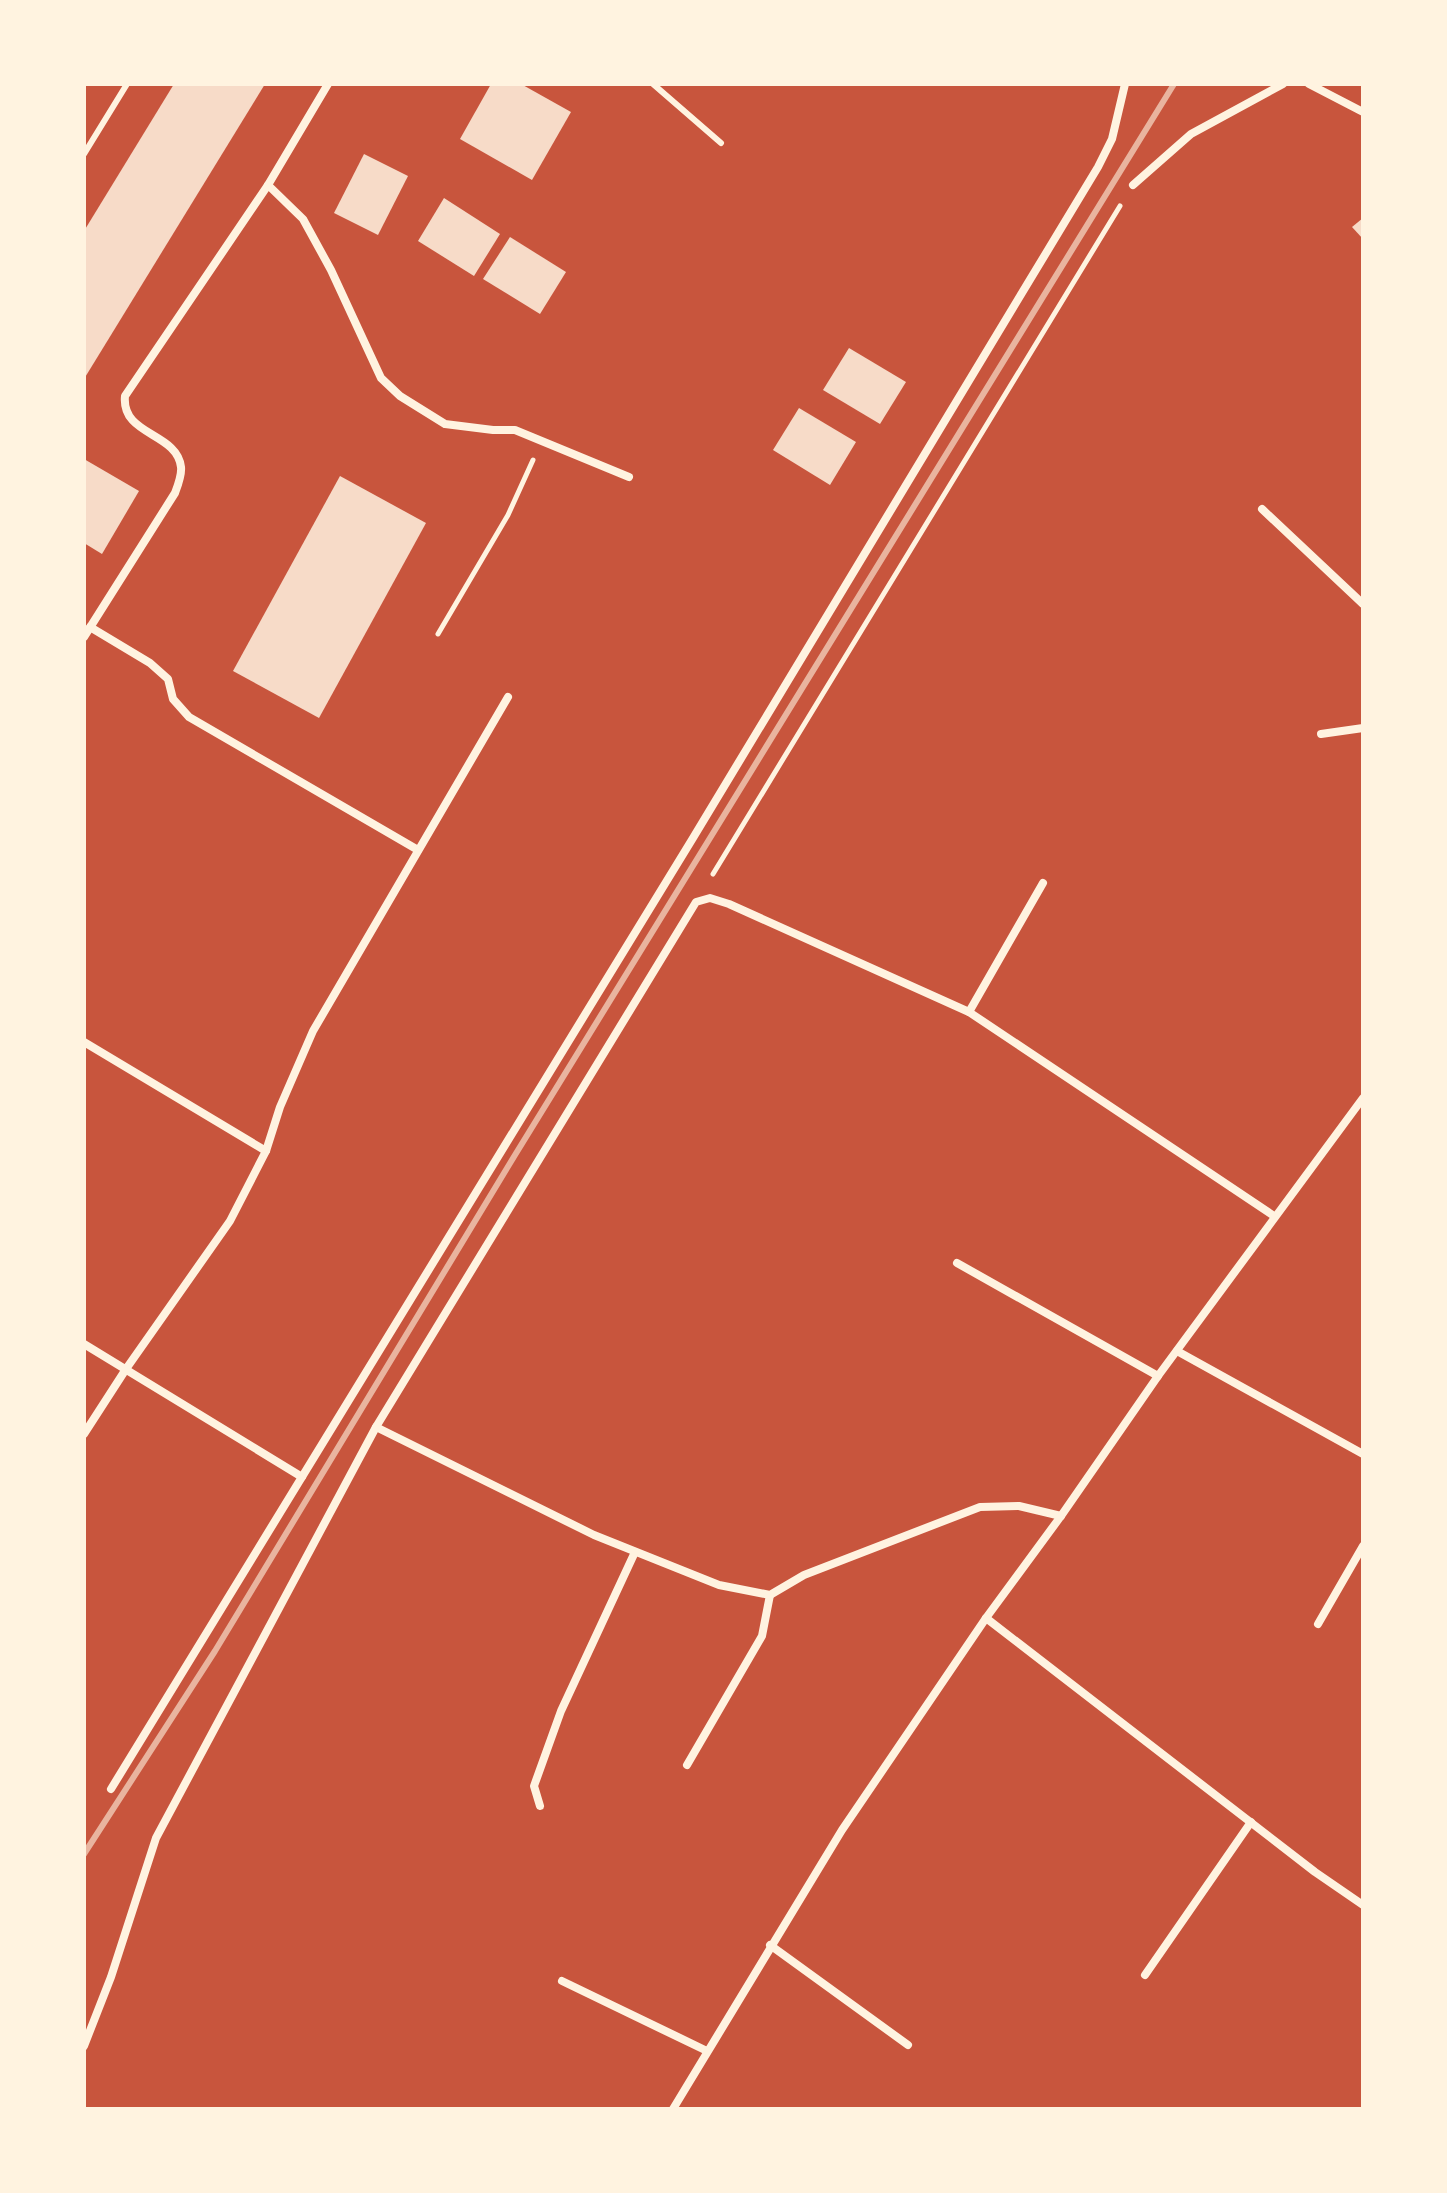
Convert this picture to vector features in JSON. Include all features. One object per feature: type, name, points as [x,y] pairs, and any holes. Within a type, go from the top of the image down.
[{"type":"street","points":[[84,637],[175,493],[182,469],[176,452],[132,421],[124,408],[125,396],[268,185],[328,84]]},
{"type":"street","points":[[111,1789],[702,824],[1098,167],[1112,139],[1125,84]]},
{"type":"street","points":[[1133,185],[1191,134],[1283,84]]},
{"type":"street","points":[[1309,84],[1363,112]]},
{"type":"street","points":[[268,185],[303,219],[331,270],[381,378],[400,396],[445,424],[515,430],[629,477]]},
{"type":"street","points":[[1262,509],[1363,604]]},
{"type":"street","points":[[90,627],[150,663],[168,679],[173,699],[189,717],[418,850]]},
{"type":"street","points":[[84,1434],[230,1221],[266,1151],[280,1107],[313,1031],[508,697]]},
{"type":"street","points":[[1321,734],[1363,728]]},
{"type":"street","points":[[969,1012],[1043,883]]},
{"type":"street","points":[[84,2046],[111,1977],[156,1838],[376,1427],[696,902],[710,898],[729,904],[969,1012],[1274,1216]]},
{"type":"street","points":[[84,1042],[266,1151]]},
{"type":"street","points":[[673,2109],[842,1830],[986,1618],[1274,1216],[1363,1098]]},
{"type":"street","points":[[957,1263],[1158,1376]]},
{"type":"street","points":[[84,1344],[302,1477]]},
{"type":"street","points":[[1177,1351],[1363,1454]]},
{"type":"street","points":[[376,1427],[594,1535],[719,1585],[770,1595],[804,1575],[980,1507],[1019,1506],[1061,1516]]},
{"type":"street","points":[[1318,1624],[1363,1546]]},
{"type":"street","points":[[540,1806],[534,1786],[561,1711],[635,1552]]},
{"type":"street","points":[[687,1765],[762,1636],[770,1595]]},
{"type":"street","points":[[986,1618],[1363,1905]]},
{"type":"street","points":[[1145,1975],[1251,1822]]},
{"type":"street","points":[[770,1945],[908,2045]]},
{"type":"street","points":[[562,1981],[707,2051]]},
{"type":"lane","points":[[84,154],[127,84]]},
{"type":"lane","points":[[653,84],[721,143]]},
{"type":"path","points":[[696,902],[1133,185]]},
{"type":"path","points":[[438,634],[508,515],[542,441]]},
{"type":"building","points":[[174,84],[265,84],[84,379],[84,231]]},
{"type":"building","points":[[491,84],[521,84],[571,112],[532,180],[460,139]]},
{"type":"building","points":[[364,154],[408,176],[378,235],[334,213]]},
{"type":"building","points":[[444,198],[500,234],[474,276],[418,241]]},
{"type":"building","points":[[1363,218],[1363,239],[1352,227]]},
{"type":"building","points":[[510,237],[566,272],[540,314],[483,279]]},
{"type":"building","points":[[849,348],[906,382],[880,424],[823,390]]},
{"type":"building","points":[[799,408],[856,442],[830,485],[773,450]]},
{"type":"building","points":[[84,459],[139,491],[102,554],[84,543]]},
{"type":"building","points":[[340,476],[426,523],[319,718],[233,671]]},
{"type":"railway","points":[[84,1854],[215,1651],[515,1155],[1174,84]]}]
